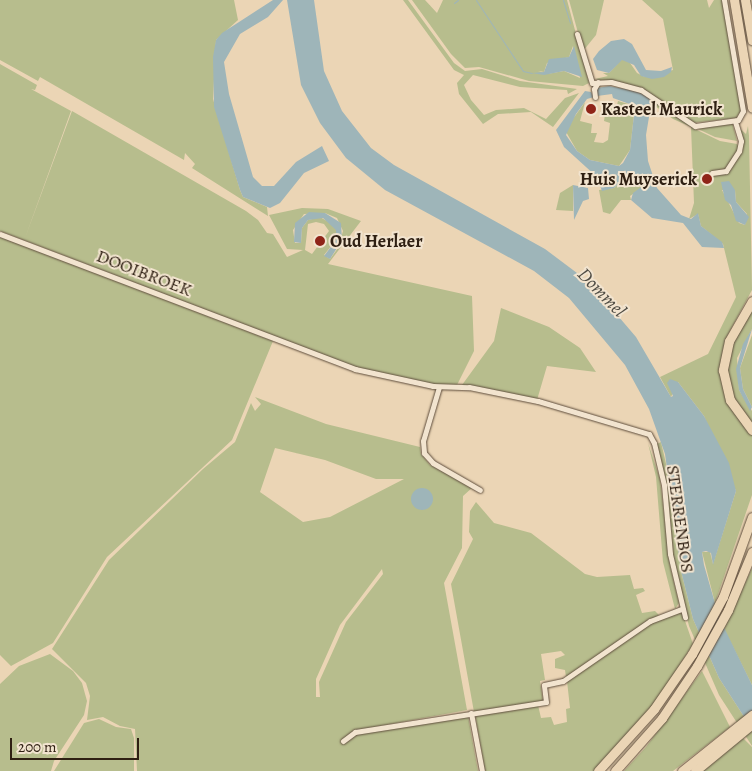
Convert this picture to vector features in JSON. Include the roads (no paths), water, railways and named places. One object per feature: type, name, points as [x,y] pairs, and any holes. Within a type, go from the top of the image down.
[{"type":"highway","points":[[734,0],[752,108]]},
{"type":"highway","points":[[745,0],[752,40]]},
{"type":"highway","points":[[752,301],[729,341],[723,370],[730,400],[752,430]]},
{"type":"highway","points":[[598,771],[654,709],[692,654],[723,597],[752,517]]},
{"type":"highway","points":[[615,771],[662,718],[697,666],[728,610],[752,552]]},
{"type":"highway","points":[[695,771],[752,716]]},
{"type":"highway","points":[[682,771],[752,724]]},
{"type":"street","points":[[712,174],[726,171],[739,151],[741,141],[737,120],[743,111],[724,0]]},
{"type":"street","points":[[577,34],[592,83],[622,84],[646,92],[695,126],[737,120]]},
{"type":"street","points":[[595,94],[598,82]]},
{"type":"street","name":"DOOIBROEK","points":[[0,234],[276,339]]},
{"type":"street","name":"STERRENBOS","points":[[276,339],[355,369],[439,387],[469,387],[538,401],[649,434],[654,442],[664,485],[670,554],[682,609]]},
{"type":"street","points":[[439,387],[423,441],[424,453],[433,463],[480,490]]},
{"type":"street","points":[[343,741],[355,732],[546,702],[544,685],[563,681],[650,621],[682,609],[685,617]]},
{"type":"street","points":[[471,713],[482,771]]},
{"type":"water","points":[[273,0],[283,0],[268,17],[240,34],[224,62],[229,94],[253,177],[262,186],[274,186],[296,162],[322,146],[329,161],[304,173],[280,203],[270,208],[243,197],[240,190],[214,107],[213,57],[216,40],[222,33]]},
{"type":"water","points":[[287,0],[314,0],[324,71],[342,111],[371,148],[394,165],[545,249],[589,282],[636,337],[671,397],[673,396],[667,383],[670,379],[678,382],[704,416],[729,463],[736,491],[713,565],[711,553],[702,552],[719,617],[752,685],[752,729],[719,678],[693,619],[681,571],[665,454],[649,409],[625,365],[569,298],[534,271],[385,190],[346,158],[320,123],[301,85]]},
{"type":"water","points":[[624,39],[632,44],[646,70],[661,71],[672,67],[671,72],[664,77],[652,79],[641,76],[634,65],[622,60],[609,73],[597,70],[593,59],[599,51],[611,41]]},
{"type":"water","points":[[574,46],[582,77],[564,71],[544,75],[532,73],[544,72],[549,59],[569,57]]},
{"type":"water","points":[[609,86],[636,91],[652,99],[646,135],[648,161],[657,188],[681,215],[691,219],[698,213],[701,226],[722,242],[724,248],[702,247],[683,223],[652,218],[631,200],[633,193],[644,185],[641,175],[629,174],[614,188],[602,191],[597,177],[564,147],[556,130],[585,91],[591,92],[594,97],[587,99],[576,114],[566,135],[577,151],[590,160],[619,166],[623,163],[630,150],[635,106],[613,98],[612,94],[597,96],[597,88]]},
{"type":"water","points":[[729,181],[735,190],[736,202],[749,217],[745,225],[736,221],[731,205],[725,200],[721,182]]},
{"type":"water","points":[[573,185],[588,188],[589,199],[583,201],[574,220]]},
{"type":"water","points":[[309,212],[325,213],[341,223],[342,240],[330,259],[324,256],[336,240],[336,230],[323,218],[308,220],[302,228],[301,243],[294,242],[295,223]]},
{"type":"water","points":[[752,329],[740,368],[743,389],[752,407],[750,411],[739,390],[736,369],[743,344]]},
{"type":"water","points":[[418,488],[426,488],[433,495],[433,503],[426,510],[418,510],[411,503],[411,495]]},
{"type":"waterway","points":[[454,3],[458,0]]},
{"type":"waterway","points":[[476,0],[523,71],[532,73]]},
{"type":"waterway","points":[[563,0],[570,23]]},
{"type":"place","name":"Kasteel Maurick","points":[[591,109]]},
{"type":"place","name":"Huis Muyserick","points":[[707,179]]},
{"type":"place","name":"Oud Herlaer","points":[[320,241]]},
{"type":"water label","name":"Dommel","points":[[601,293]]}]
